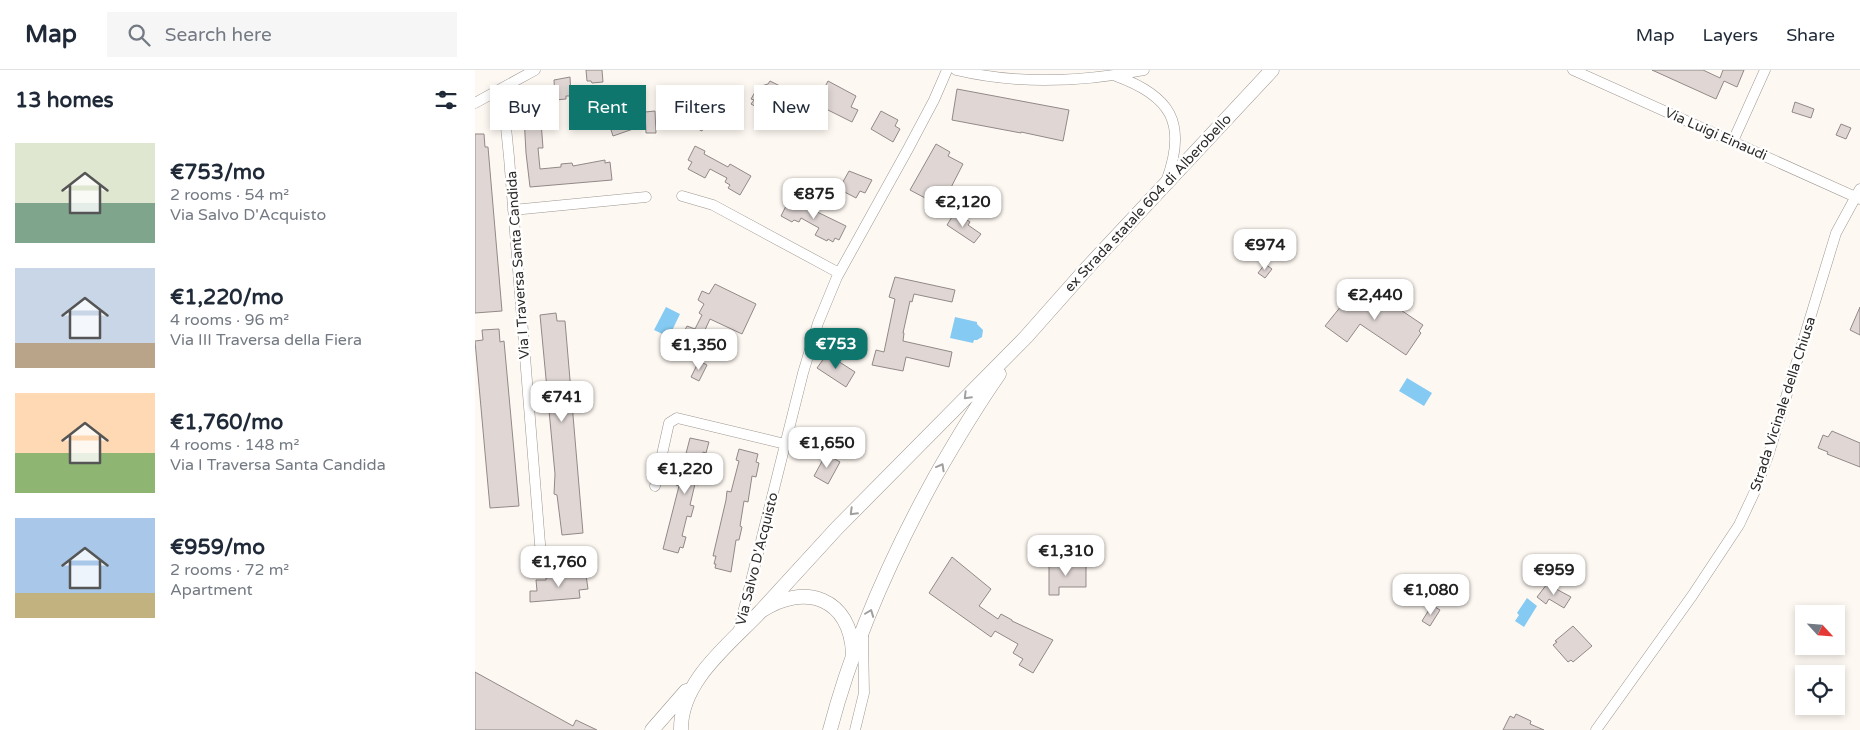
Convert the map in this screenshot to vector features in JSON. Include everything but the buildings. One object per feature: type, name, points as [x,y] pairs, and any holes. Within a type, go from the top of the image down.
[{"type":"main road","name":"ex Strada statale 604 di Alberobello","points":[[737,636],[837,528],[1026,337],[1088,267],[1272,70]]},
{"type":"main road","name":"ex Strada statale 604 di Alberobello","points":[[830,730],[863,632],[891,563],[917,510],[989,388],[1026,337]]},
{"type":"main road","points":[[761,611],[784,599],[798,596],[813,597],[826,602],[843,615],[850,632],[853,659]]},
{"type":"main road","points":[[652,730],[706,668],[737,636]]},
{"type":"main road","points":[[681,730],[682,712],[686,700],[706,668]]},
{"type":"street","points":[[508,85],[535,70]]},
{"type":"street","name":"Via Salvo D'Acquisto","points":[[737,636],[803,374],[818,323],[839,273],[908,149],[934,100],[947,70]]},
{"type":"street","points":[[956,70],[983,76],[1059,81],[1144,70]]},
{"type":"street","name":"Via Luigi Einaudi","points":[[1573,70],[1859,195]]},
{"type":"street","points":[[1733,141],[1765,70]]},
{"type":"street","points":[[1115,75],[1135,83],[1148,91],[1158,99],[1170,114],[1176,143],[1174,160],[1166,183]]},
{"type":"street","points":[[475,104],[490,95]]},
{"type":"street","name":"Via I Traversa Santa Candida","points":[[506,130],[541,556],[576,554]]},
{"type":"street","name":"Strada Vicinale della Chiusa","points":[[1596,730],[1697,589],[1730,540],[1748,507],[1769,453],[1834,239],[1841,223],[1859,195]]},
{"type":"street","points":[[682,196],[713,205],[839,273]]},
{"type":"street","points":[[513,210],[645,197]]},
{"type":"street","points":[[655,486],[669,423],[677,418],[785,444]]},
{"type":"street","points":[[855,730],[864,693],[863,632]]},
{"type":"water","points":[[666,307],[680,314],[669,337],[654,330]]},
{"type":"water","points":[[955,317],[977,322],[983,330],[982,337],[974,340],[973,343],[950,338]]},
{"type":"water","points":[[1407,378],[1432,393],[1424,406],[1399,391]]},
{"type":"water","points":[[1527,598],[1537,606],[1524,627],[1515,621],[1519,615],[1517,613]]}]
